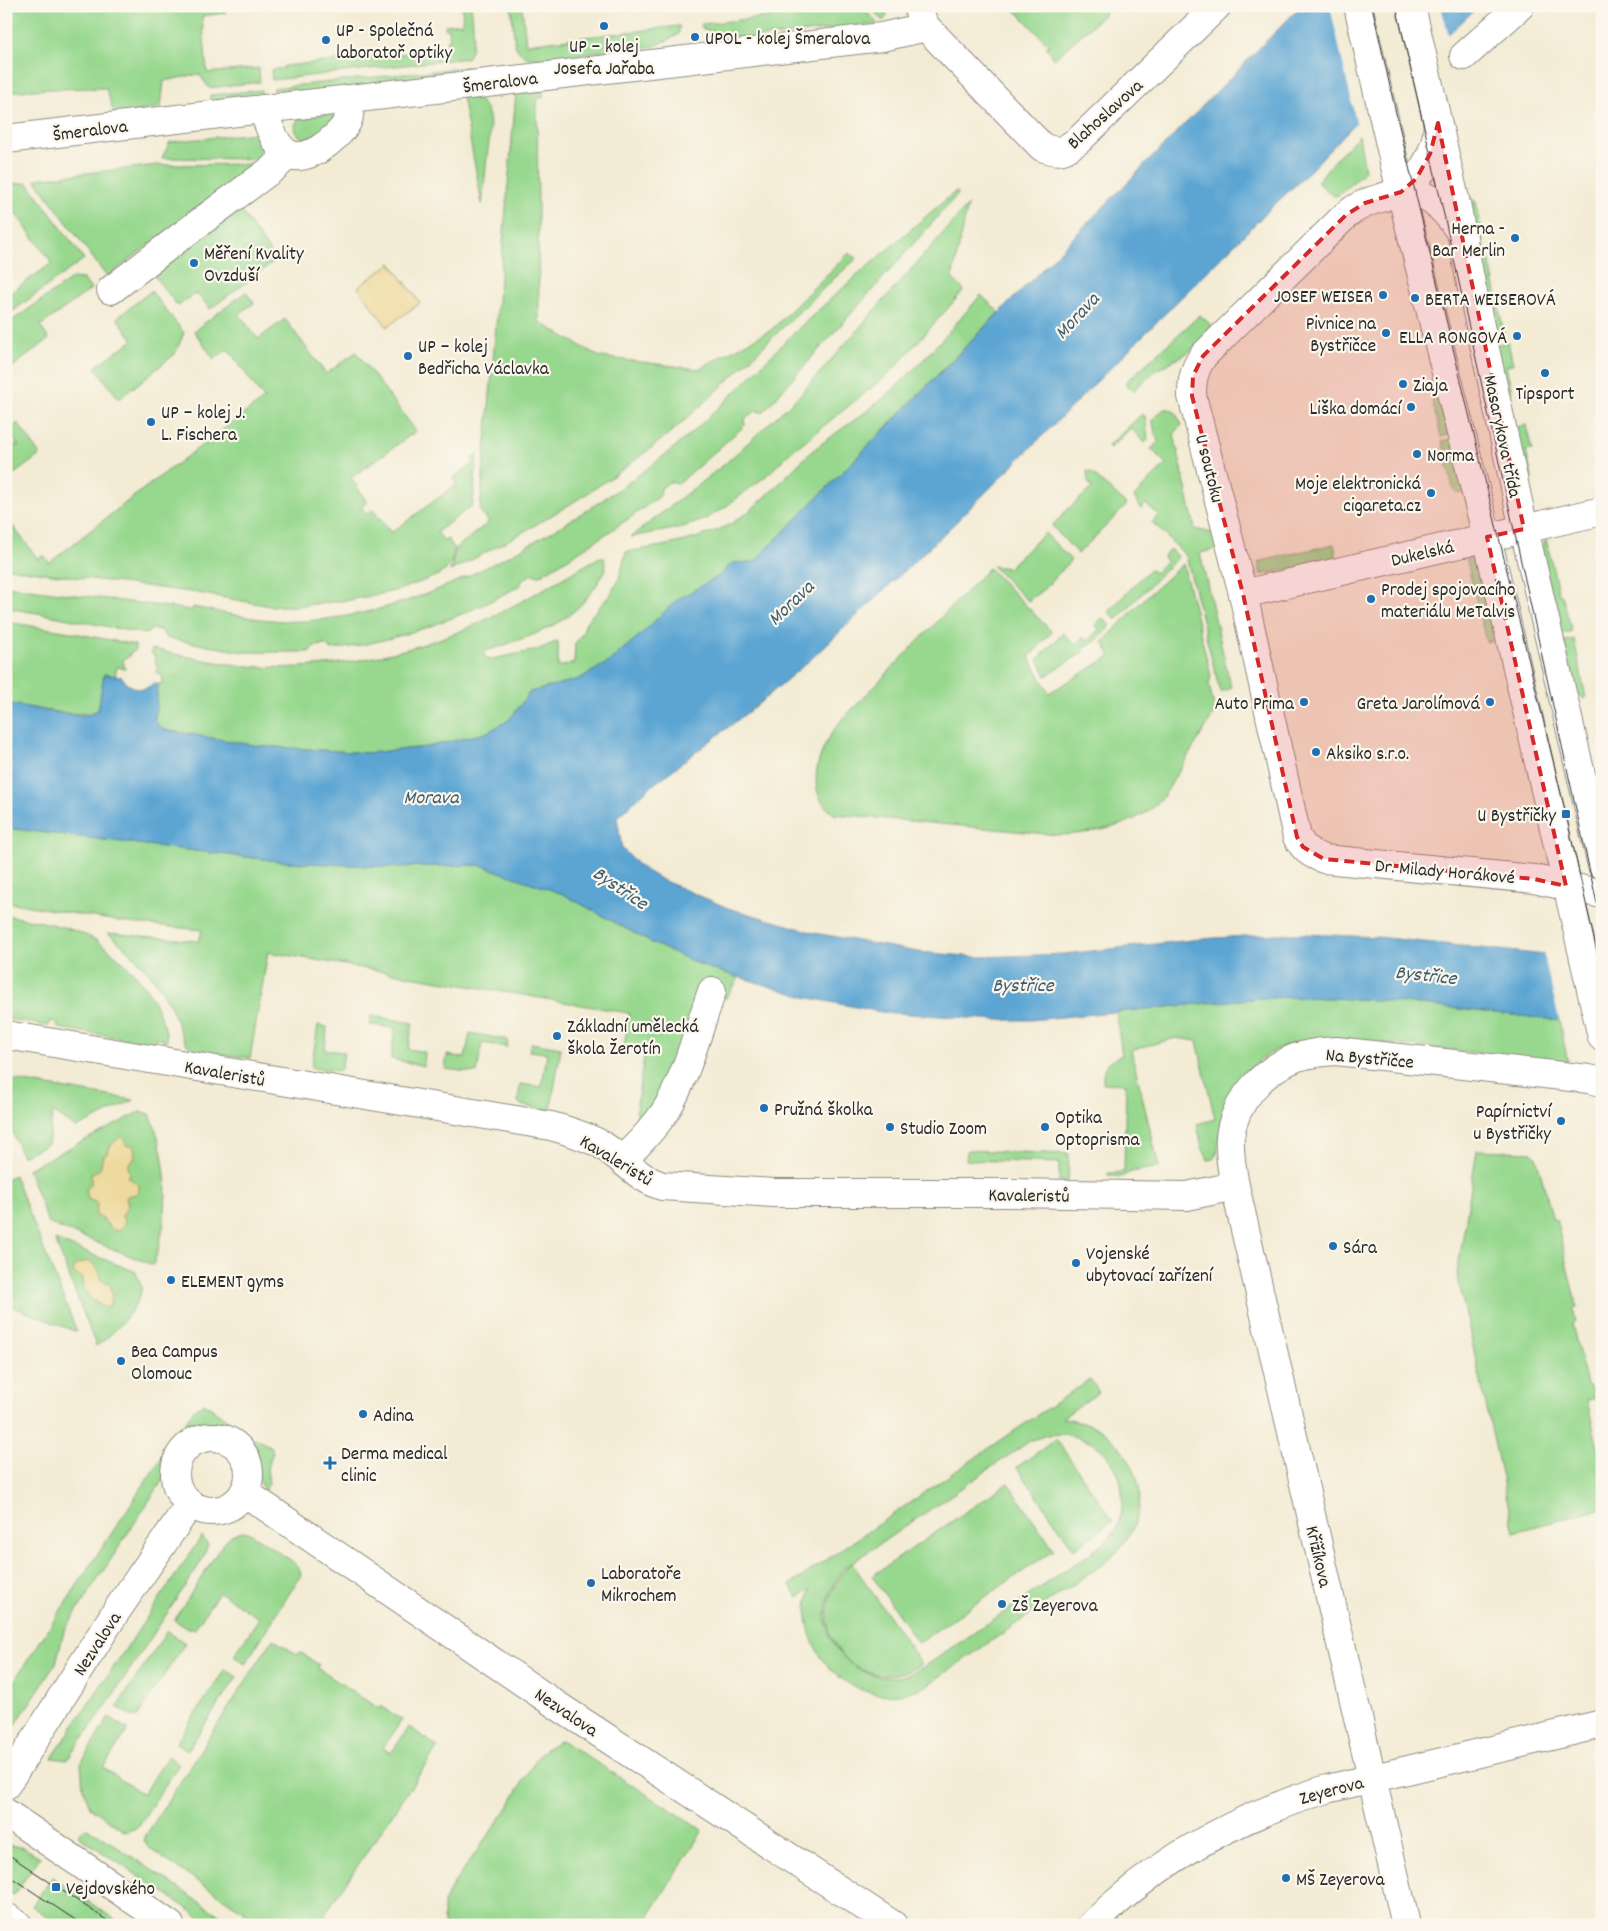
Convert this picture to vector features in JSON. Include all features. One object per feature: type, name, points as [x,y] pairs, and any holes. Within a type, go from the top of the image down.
[{"type":"street","name":"Blahoslavova","points":[[922,16],[1042,147],[1054,152],[1062,152],[1079,140],[1217,6]]},
{"type":"street","name":"Masarykova třída","points":[[1358,6],[1401,192],[1487,537],[1602,1037]]},
{"type":"street","name":"Masarykova třída","points":[[1411,6],[1463,237],[1471,284],[1524,529],[1602,865]]},
{"type":"street","points":[[1464,56],[1520,6]]},
{"type":"street","name":"Šmeralova","points":[[6,139],[882,37],[922,16]]},
{"type":"street","points":[[263,110],[273,136],[284,150],[289,154],[305,156],[333,140],[348,121],[350,112],[348,100]]},
{"type":"street","name":"U soutoku","points":[[1297,837],[1243,594],[1192,396],[1194,370],[1203,356],[1346,215],[1365,203],[1401,192],[1416,178],[1423,169],[1435,141],[1438,123]]},
{"type":"street","points":[[111,290],[275,167],[289,154]]},
{"type":"street","points":[[1401,192],[1416,193],[1434,203],[1449,216],[1463,237]]},
{"type":"street","name":"Dukelská","points":[[1243,594],[1602,511]]},
{"type":"street","name":"Dr. Milady Horákové","points":[[1297,837],[1303,847],[1311,854],[1324,859],[1534,879],[1602,894]]},
{"type":"street","points":[[623,1160],[649,1133],[666,1109],[680,1079],[712,991]]},
{"type":"street","name":"Kavaleristů","points":[[6,1034],[551,1126],[587,1138],[623,1160],[648,1181],[662,1186],[774,1193],[1009,1193],[1187,1196],[1235,1186]]},
{"type":"street","name":"Na Bystřičce","points":[[1235,1186],[1230,1154],[1230,1135],[1242,1103],[1254,1086],[1266,1074],[1296,1057],[1315,1052],[1336,1051],[1602,1082]]},
{"type":"street","name":"Křižíkova","points":[[1235,1186],[1406,1925]]},
{"type":"street","points":[[202,1438],[227,1440],[245,1458],[248,1469],[248,1481],[244,1492],[237,1501],[228,1507],[216,1511],[205,1510],[190,1504],[178,1489],[175,1476],[176,1464],[182,1453],[191,1444],[202,1438]]},
{"type":"street","name":"Nezvalova","points":[[244,1492],[561,1708],[893,1925]]},
{"type":"street","name":"Nezvalova","points":[[6,1785],[115,1613],[190,1504]]},
{"type":"street","name":"Zeyerova","points":[[1092,1925],[1109,1908],[1141,1882],[1190,1848],[1226,1828],[1288,1801],[1327,1788],[1602,1724]]},
{"type":"street","points":[[6,1813],[170,1925]]},
{"type":"street","points":[[6,1917],[18,1925]]},
{"type":"highlighted area","points":[[1438,123],[1524,529],[1487,537],[1566,886],[1534,879],[1324,859],[1303,847],[1297,837],[1243,594],[1192,396],[1193,376],[1203,356],[1346,215],[1365,203],[1401,192],[1416,179],[1430,154]]},
{"type":"green space","points":[[6,6],[224,6],[225,13],[202,16],[207,73],[259,68],[260,82],[209,88],[199,74],[164,81],[161,107],[115,116],[106,88],[6,92]]},
{"type":"green space","points":[[462,6],[471,6],[473,41],[467,58],[272,80],[271,70],[284,68],[284,66],[447,49],[447,40],[450,40],[449,29],[445,29],[445,25],[463,23]]},
{"type":"green space","points":[[511,6],[522,6],[526,44],[680,27],[678,35],[655,46],[535,59],[523,55],[515,45]]},
{"type":"green space","points":[[854,6],[861,6],[878,24],[746,39],[703,29],[701,26],[702,24],[853,8]]},
{"type":"green space","points":[[869,6],[886,6],[887,16],[883,21]]},
{"type":"green space","points":[[1011,6],[1112,6],[1104,11],[1105,14],[1054,59],[1046,48],[1049,45]]},
{"type":"green space","points":[[468,67],[469,75],[274,97],[274,88]]},
{"type":"green space","points":[[261,90],[261,98],[210,103],[210,95]]},
{"type":"green space","points":[[542,90],[544,97],[537,99],[539,322],[600,357],[698,369],[771,330],[849,253],[857,258],[695,411],[619,472],[565,508],[450,571],[456,548],[489,522],[480,511],[516,93]]},
{"type":"green space","points":[[462,96],[474,98],[482,102],[487,109],[489,118],[490,128],[482,204]]},
{"type":"green space","points":[[337,112],[336,117],[314,137],[304,140],[296,133],[295,125],[298,119]]},
{"type":"green space","points":[[255,133],[264,140],[266,150],[262,159],[162,158],[170,142]]},
{"type":"green space","points":[[1359,135],[1365,171],[1339,195],[1334,196],[1317,182],[1337,157]]},
{"type":"green space","points":[[254,164],[107,277],[35,179],[158,165]]},
{"type":"green space","points":[[28,183],[84,259],[6,316],[6,296],[52,263],[15,213],[6,220],[6,184]]},
{"type":"green space","points":[[956,191],[958,194],[763,412],[755,411],[745,419],[745,425],[678,484],[669,482],[661,488],[660,496],[616,527],[539,576],[532,574],[522,580],[521,585],[476,608],[405,634],[356,646],[331,650],[326,645],[314,646],[309,652],[243,652],[166,638],[161,630],[153,629],[145,634],[6,608],[6,586],[192,610],[193,607],[263,619],[306,621],[373,611],[436,590],[467,577],[574,518],[658,460],[718,409],[817,311]]},
{"type":"green space","points":[[1467,196],[1476,202],[1484,246],[1473,248]]},
{"type":"green space","points":[[237,205],[276,260],[210,309],[195,294],[178,306],[152,273]]},
{"type":"green space","points":[[968,205],[952,278],[964,290],[891,372],[791,452],[766,476],[724,508],[704,520],[680,528],[631,537],[726,463],[800,395]]},
{"type":"green space","points":[[1489,258],[1504,333],[1491,336],[1475,260]]},
{"type":"green space","points":[[73,278],[83,279],[91,289],[40,326],[49,339],[6,372],[6,325]]},
{"type":"green space","points":[[151,291],[184,333],[175,354],[119,399],[95,367],[133,340],[117,318]]},
{"type":"green space","points":[[246,292],[254,303],[239,314],[258,339],[285,319],[326,374],[356,352],[416,431],[351,478],[367,502],[361,507],[367,514],[373,510],[391,533],[457,484],[453,478],[474,463],[471,459],[477,454],[473,505],[437,532],[444,541],[448,539],[454,548],[452,560],[446,570],[438,575],[395,591],[350,600],[296,606],[270,606],[198,593],[6,568],[6,517],[38,559],[45,556],[49,563],[142,490],[264,399],[228,349],[214,359],[194,331]]},
{"type":"green space","points":[[981,295],[999,312],[754,562],[732,563],[719,576],[678,599],[607,663],[579,679],[530,692],[509,720],[486,733],[427,747],[369,753],[259,746],[165,730],[155,720],[158,684],[162,684],[162,675],[156,673],[159,666],[156,665],[154,655],[151,653],[152,649],[216,662],[268,667],[298,667],[362,660],[393,653],[453,634],[511,607],[600,557],[604,558],[606,569],[582,603],[569,615],[539,632],[483,652],[487,660],[537,650],[558,641],[558,667],[574,663],[575,644],[583,632],[586,622],[610,595],[619,579],[626,552],[694,539],[720,529],[743,516],[811,452],[873,407],[908,376]]},
{"type":"green space","points":[[1200,315],[1210,324],[1208,337],[1189,352],[1155,371],[1133,391],[1125,383]]},
{"type":"green space","points":[[1508,342],[1513,364],[1506,366],[1512,392],[1502,394],[1492,346]]},
{"type":"green space","points":[[1443,381],[1455,433],[1441,437],[1428,385]]},
{"type":"green space","points":[[1164,409],[1175,412],[1182,425],[1174,434],[1195,529],[1216,534],[1221,548],[1200,553],[1231,688],[1220,692],[1186,556],[1152,522],[1159,515],[1146,504],[1141,509],[1134,497],[1166,464],[1151,449],[1158,442],[1152,420]]},
{"type":"green space","points":[[1142,414],[1145,416],[1148,439],[1145,443],[1131,428],[1110,448],[1108,446]]},
{"type":"green space","points":[[18,423],[40,455],[6,480],[6,451],[15,444],[17,447],[19,446],[7,431]]},
{"type":"green space","points":[[1526,425],[1532,450],[1526,451],[1532,478],[1519,481],[1508,429]]},
{"type":"green space","points":[[1457,438],[1469,492],[1456,493],[1453,489],[1442,441]]},
{"type":"green space","points":[[1087,471],[1092,473],[1127,505],[1078,554],[1052,526],[1092,488],[1088,482]]},
{"type":"green space","points":[[1045,533],[1071,560],[1045,588],[1028,601],[992,566],[1008,568]]},
{"type":"green space","points":[[1546,539],[1559,595],[1562,595],[1572,631],[1556,635],[1541,548]]},
{"type":"green space","points":[[1334,544],[1336,554],[1334,559],[1261,575],[1258,562]]},
{"type":"green space","points":[[1170,549],[1178,557],[1117,619],[1108,612],[1150,569],[1155,573],[1166,561],[1163,557]]},
{"type":"green space","points":[[1476,552],[1501,639],[1486,642],[1465,553]]},
{"type":"green space","points":[[1183,564],[1211,676],[1209,685],[1215,712],[1163,797],[1153,807],[1128,822],[1115,826],[1086,833],[1058,835],[834,814],[824,805],[818,794],[817,770],[820,758],[831,734],[838,724],[989,568],[1052,632],[1029,657],[1049,693],[1111,656],[1103,642],[1144,599]]},
{"type":"green space","points":[[1102,618],[1111,626],[1095,642],[1084,648],[1085,651],[1046,676],[1038,659],[1063,633],[1075,645],[1083,637],[1087,641],[1099,629],[1095,625]]},
{"type":"green space","points":[[6,622],[135,645],[135,651],[123,660],[125,669],[117,667],[115,676],[104,674],[98,710],[91,713],[68,713],[6,703]]},
{"type":"green space","points":[[1574,639],[1586,698],[1584,699],[1569,688],[1559,643]]},
{"type":"green space","points":[[6,828],[287,862],[390,867],[480,865],[563,894],[652,943],[706,967],[739,978],[726,998],[705,990],[662,1104],[647,1117],[637,1115],[636,1110],[645,1050],[624,1047],[629,1013],[268,952],[250,1058],[197,1052],[187,1045],[171,1007],[158,985],[136,958],[108,933],[199,941],[202,930],[129,923],[6,902]]},
{"type":"green space","points":[[6,915],[72,930],[94,939],[108,949],[131,970],[149,993],[165,1027],[166,1044],[163,1044],[163,1039],[155,1038],[153,1043],[58,1028],[57,1022],[50,1021],[48,1026],[6,1019]]},
{"type":"green space","points":[[1303,997],[1378,1000],[1559,1020],[1568,1062],[1333,1038],[1310,1039],[1294,1043],[1259,1061],[1240,1079],[1225,1107],[1217,1154],[1213,1159],[1208,1160],[1202,1147],[1197,1124],[1215,1119],[1197,1041],[1176,1038],[1131,1050],[1159,1167],[1131,1172],[1121,1177],[1108,1175],[1108,1173],[1124,1172],[1126,1084],[1103,1083],[1103,1074],[1107,1063],[1122,1055],[1116,1012],[1260,998]]},
{"type":"green space","points":[[371,1016],[413,1023],[408,1049],[425,1052],[424,1066],[391,1059],[395,1028],[370,1025]]},
{"type":"green space","points":[[318,1025],[327,1027],[325,1050],[344,1052],[342,1066],[339,1071],[311,1068]]},
{"type":"green space","points":[[470,1033],[508,1040],[507,1047],[482,1043],[477,1073],[445,1069],[447,1055],[465,1058]]},
{"type":"green space","points":[[531,1043],[561,1048],[549,1111],[521,1105],[518,1102],[520,1084],[542,1087],[547,1053],[529,1051]]},
{"type":"green space","points":[[6,1079],[134,1100],[76,1128],[53,1112],[48,1144],[22,1156],[6,1116]]},
{"type":"green space","points":[[140,1112],[150,1114],[157,1133],[166,1189],[163,1227],[153,1265],[48,1223],[28,1169]]},
{"type":"green space","points":[[967,1150],[1069,1154],[1068,1182],[1059,1181],[1059,1163],[966,1160]]},
{"type":"green space","points":[[1477,1150],[1532,1152],[1536,1156],[1553,1220],[1556,1219],[1577,1308],[1573,1309],[1576,1321],[1572,1324],[1587,1385],[1590,1386],[1594,1399],[1587,1400],[1599,1453],[1602,1453],[1602,1509],[1514,1532],[1457,1274]]},
{"type":"green space","points":[[14,1175],[77,1332],[6,1304],[6,1179]]},
{"type":"green space","points":[[55,1240],[136,1272],[141,1291],[135,1306],[116,1329],[96,1346]]},
{"type":"green space","points":[[1090,1379],[1099,1392],[1062,1418],[1087,1423],[1100,1429],[1120,1447],[1134,1470],[1140,1498],[1134,1526],[1127,1539],[1106,1562],[926,1686],[911,1692],[886,1695],[862,1690],[848,1683],[825,1662],[811,1635],[807,1620],[807,1605],[811,1590],[798,1598],[790,1585]],"holes":[[[1065,1434],[1090,1442],[1107,1455],[1118,1475],[1123,1498],[1119,1521],[1110,1537],[1092,1552],[927,1665],[909,1674],[884,1677],[867,1673],[852,1665],[839,1653],[831,1638],[826,1622],[827,1604],[836,1579],[849,1565],[1030,1441],[1047,1435]]]},
{"type":"green space","points":[[204,1403],[229,1421],[225,1425],[188,1435],[179,1432],[193,1410]]},
{"type":"green space","points":[[255,1438],[271,1447],[273,1452],[267,1468],[269,1484],[264,1491],[259,1479],[258,1464],[253,1446]]},
{"type":"green space","points":[[1056,1439],[1113,1521],[1074,1549],[1017,1467]]},
{"type":"green space","points":[[162,1457],[166,1468],[164,1478],[64,1631],[56,1663],[12,1730],[6,1726],[6,1693]]},
{"type":"green space","points":[[1008,1483],[1054,1550],[918,1643],[872,1576]]},
{"type":"green space","points":[[242,1531],[248,1532],[292,1561],[299,1568],[301,1575],[245,1664],[234,1656],[259,1618],[219,1592],[194,1630],[191,1628],[190,1630],[174,1620],[220,1548],[231,1535]]},
{"type":"green space","points":[[202,1536],[208,1545],[201,1562],[103,1710],[67,1760],[52,1758]]},
{"type":"green space","points":[[852,1563],[922,1664],[897,1674],[874,1674],[854,1666],[839,1651],[830,1632],[828,1609],[835,1586]]},
{"type":"green space","points":[[167,1631],[185,1643],[137,1717],[133,1717],[117,1707]]},
{"type":"green space","points":[[273,1639],[298,1655],[300,1652],[319,1665],[317,1668],[379,1709],[381,1706],[402,1720],[383,1748],[391,1753],[409,1727],[438,1747],[324,1915],[338,1925],[264,1925],[160,1856],[148,1847],[144,1841],[146,1835]]},
{"type":"green space","points":[[225,1669],[237,1677],[187,1751],[176,1743]]},
{"type":"green space","points":[[109,1717],[128,1730],[103,1768],[143,1794],[168,1756],[179,1764],[139,1825],[125,1832],[90,1807],[83,1788],[81,1763]]},
{"type":"green space","points":[[561,1740],[703,1830],[643,1925],[445,1925],[443,1903],[454,1883],[507,1809],[536,1759],[545,1749]]},
{"type":"green space","points":[[87,1829],[98,1834],[234,1925],[212,1925],[78,1836],[80,1832]]},
{"type":"green space","points":[[10,1845],[24,1848],[40,1857],[14,1895],[6,1891],[6,1847]]},
{"type":"green space","points":[[52,1877],[123,1925],[60,1925],[32,1906]]},
{"type":"sand","points":[[391,263],[420,303],[387,327],[358,287]]},
{"type":"sand","points":[[121,1136],[125,1139],[126,1145],[134,1146],[135,1157],[128,1165],[130,1174],[127,1177],[139,1184],[139,1191],[136,1194],[127,1196],[127,1208],[122,1216],[125,1222],[119,1230],[112,1230],[102,1218],[96,1216],[97,1203],[88,1199],[86,1189],[91,1185],[91,1174],[100,1169],[103,1156],[107,1154],[111,1145]]},
{"type":"sand","points":[[91,1261],[100,1273],[101,1280],[110,1284],[112,1296],[108,1308],[98,1304],[90,1297],[84,1288],[82,1278],[73,1272],[75,1265]]},
{"type":"water","points":[[1301,6],[1479,6],[1382,95],[1303,178],[949,529],[810,660],[756,706],[649,788],[617,817],[622,848],[640,867],[660,879],[728,908],[815,933],[918,952],[979,957],[1065,954],[1201,939],[1305,934],[1377,937],[1602,961],[1602,1025],[1378,1000],[1303,997],[1260,998],[1031,1020],[997,1020],[881,1012],[805,997],[706,967],[652,943],[563,894],[480,865],[390,867],[287,862],[6,828],[6,703],[58,713],[88,715],[98,710],[104,674],[122,677],[127,684],[138,689],[145,689],[154,683],[158,684],[155,720],[165,730],[259,746],[369,753],[427,747],[486,733],[509,720],[530,692],[579,679],[607,663],[678,599],[719,576],[732,563],[754,562]]},
{"type":"pier","points":[[1330,6],[1441,6],[1449,37],[1383,97],[1357,126]]},
{"type":"pier","points":[[1543,952],[1602,958],[1602,1027],[1560,1023]]},
{"type":"tram line","points":[[1372,6],[1395,109],[1566,814],[1602,975]]},
{"type":"tram line","points":[[1396,6],[1602,926]]},
{"type":"tram line","points":[[6,1853],[114,1925]]},
{"type":"tram line","points":[[6,1874],[83,1925]]},
{"type":"place","name":"UP – kolej Josefa Jařaba","points":[[604,26]]},
{"type":"place","name":"UPOL - kolej Šmeralova","points":[[695,37]]},
{"type":"place","name":"UP - Společná laboratoř optiky","points":[[326,40]]},
{"type":"place","name":"Herna - Bar Merlin","points":[[1515,238]]},
{"type":"place","name":"Měření Kvality Ovzduší","points":[[194,263]]},
{"type":"place","name":"JOSEF WEISER","points":[[1383,295]]},
{"type":"place","name":"BERTA WEISEROVÁ","points":[[1415,298]]},
{"type":"place","name":"Pivnice na Bystřičce","points":[[1386,333]]},
{"type":"place","name":"ELLA RONGOVÁ","points":[[1517,336]]},
{"type":"place","name":"UP – kolej Bedřicha Václavka","points":[[408,356]]},
{"type":"place","name":"Tipsport","points":[[1545,373]]},
{"type":"place","name":"Ziaja","points":[[1403,384]]},
{"type":"place","name":"Liška domácí","points":[[1411,407]]},
{"type":"place","name":"UP – kolej J. L. Fischera","points":[[151,422]]},
{"type":"place","name":"Norma","points":[[1417,454]]},
{"type":"place","name":"Moje elektronická cigareta.cz","points":[[1431,493]]},
{"type":"place","name":"Prodej spojovacího materiálu MeTalvis","points":[[1371,599]]},
{"type":"place","name":"Auto Prima","points":[[1304,702]]},
{"type":"place","name":"Greta Jarolímová","points":[[1490,702]]},
{"type":"place","name":"Aksiko s.r.o.","points":[[1316,752]]},
{"type":"place","name":"U Bystřičky","points":[[1566,814]]},
{"type":"place","name":"Základní umělecká škola Žerotín","points":[[557,1036]]},
{"type":"place","name":"Pružná školka","points":[[764,1108]]},
{"type":"place","name":"Papírnictví u Bystřičky","points":[[1561,1121]]},
{"type":"place","name":"Studio Zoom","points":[[890,1127]]},
{"type":"place","name":"Optika Optoprisma","points":[[1045,1127]]},
{"type":"place","name":"Sára","points":[[1333,1246]]},
{"type":"place","name":"Vojenské ubytovací zařízení","points":[[1076,1263]]},
{"type":"place","name":"ELEMENT gyms","points":[[171,1280]]},
{"type":"place","name":"Bea Campus Olomouc","points":[[121,1361]]},
{"type":"place","name":"Adina","points":[[363,1414]]},
{"type":"place","name":"Derma medical clinic","points":[[330,1463]]},
{"type":"place","name":"Laboratoře Mikrochem","points":[[591,1583]]},
{"type":"place","name":"ZŠ Zeyerova","points":[[1002,1604]]},
{"type":"place","name":"MŠ Zeyerova","points":[[1286,1878]]},
{"type":"place","name":"Vejdovského","points":[[56,1887]]},
{"type":"water label","name":"Morava","points":[[1076,315]]},
{"type":"water label","name":"Morava","points":[[790,602]]},
{"type":"water label","name":"Morava","points":[[431,796]]},
{"type":"water label","name":"Bystřice","points":[[621,887]]},
{"type":"water label","name":"Bystřice","points":[[1426,974]]},
{"type":"water label","name":"Bystřice","points":[[1023,984]]}]
